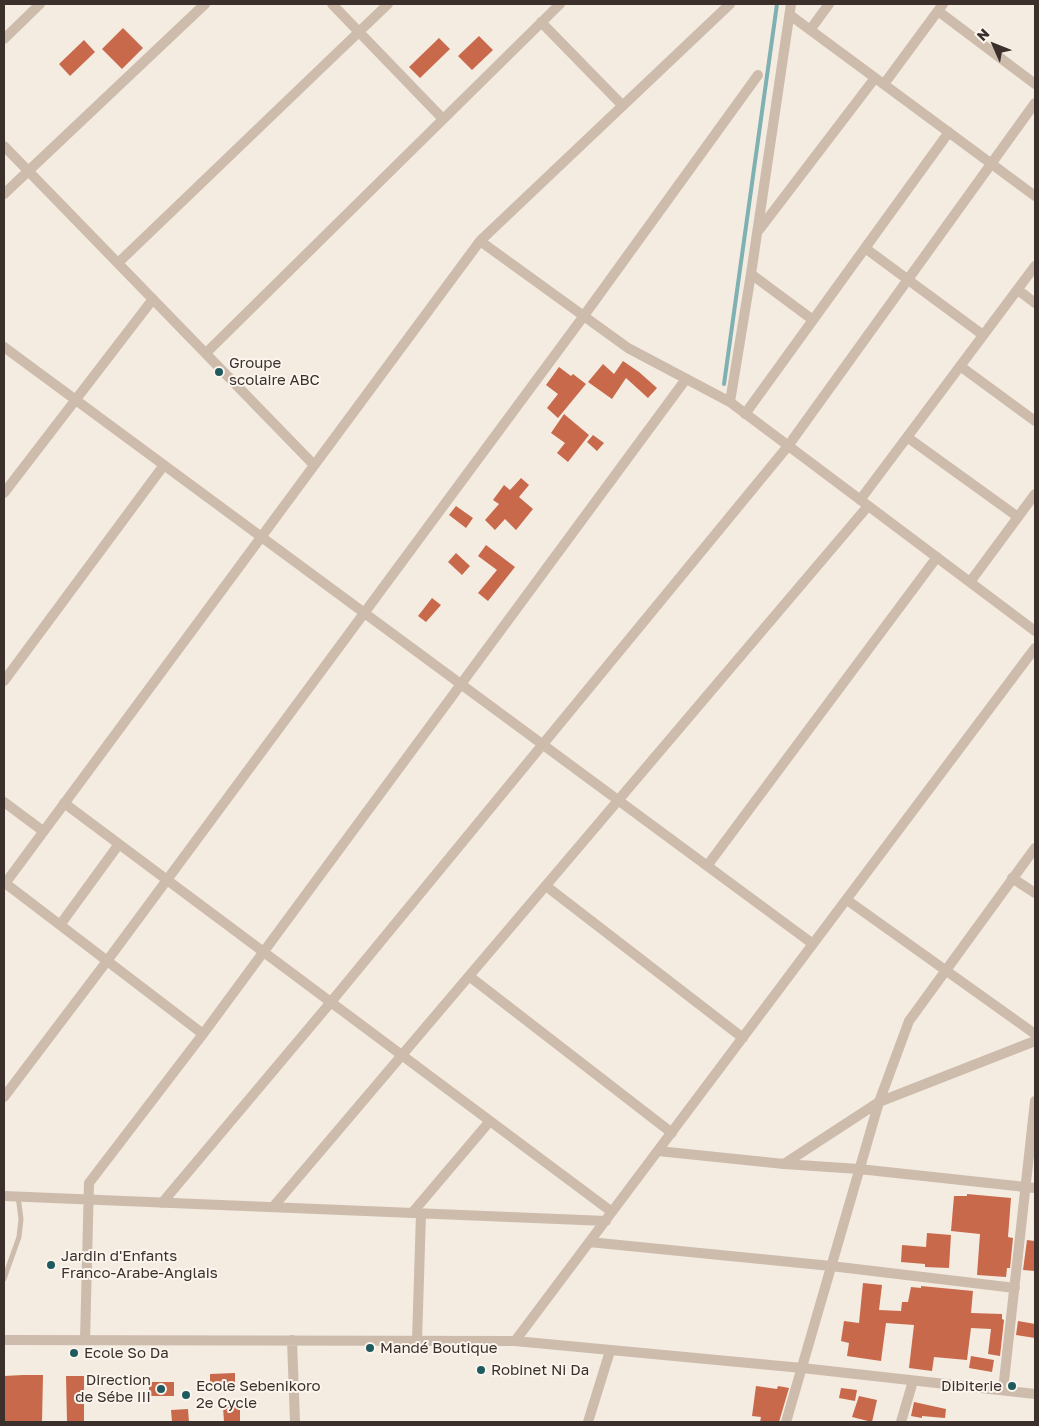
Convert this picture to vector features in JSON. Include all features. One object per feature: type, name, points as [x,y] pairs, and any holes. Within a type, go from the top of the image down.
[{"type":"street","points":[[4,39],[40,4]]},
{"type":"street","points":[[4,194],[205,4]]},
{"type":"street","points":[[332,4],[443,119]]},
{"type":"street","points":[[118,263],[388,4]]},
{"type":"street","points":[[206,353],[560,4]]},
{"type":"street","points":[[203,1034],[4,884],[480,241],[730,4]]},
{"type":"street","points":[[730,402],[758,232],[791,4]]},
{"type":"street","points":[[810,30],[829,4]]},
{"type":"street","points":[[884,84],[941,7],[1035,84]]},
{"type":"street","points":[[790,15],[1035,196]]},
{"type":"street","points":[[542,22],[623,106]]},
{"type":"street","points":[[4,1097],[107,961],[583,317],[758,75]]},
{"type":"street","points":[[758,232],[875,78]]},
{"type":"street","points":[[162,1203],[331,1002],[788,446],[1035,103]]},
{"type":"street","points":[[745,414],[949,132]]},
{"type":"street","points":[[4,146],[314,465]]},
{"type":"street","points":[[480,241],[628,348],[730,402],[1035,631]]},
{"type":"street","points":[[865,248],[984,335]]},
{"type":"street","points":[[273,1207],[619,800],[864,503],[907,437],[1035,266]]},
{"type":"street","points":[[751,274],[813,320]]},
{"type":"street","points":[[1018,290],[1035,302]]},
{"type":"street","points":[[4,493],[153,298]]},
{"type":"street","points":[[4,347],[813,944]]},
{"type":"street","points":[[960,366],[1035,421]]},
{"type":"street","points":[[85,1340],[89,1183],[264,952],[686,379]]},
{"type":"street","points":[[907,437],[1018,517]]},
{"type":"street","points":[[4,681],[164,465]]},
{"type":"street","points":[[970,582],[1035,494]]},
{"type":"street","points":[[708,866],[937,558]]},
{"type":"street","points":[[515,1341],[1033,655]]},
{"type":"street","points":[[4,802],[44,831]]},
{"type":"street","points":[[64,804],[612,1212]]},
{"type":"street","points":[[60,925],[119,844]]},
{"type":"street","points":[[786,1422],[879,1102],[909,1021],[1035,848]]},
{"type":"street","points":[[1012,878],[1035,893]]},
{"type":"street","points":[[546,886],[743,1038]]},
{"type":"street","points":[[847,900],[1035,1034]]},
{"type":"street","points":[[469,976],[672,1133]]},
{"type":"street","points":[[784,1164],[879,1102],[1035,1041]]},
{"type":"street","points":[[1003,1390],[1015,1288],[1030,1188],[1035,1101]]},
{"type":"street","points":[[417,1341],[417,1213],[490,1121]]},
{"type":"street","points":[[658,1151],[1030,1188]]},
{"type":"street","points":[[4,1196],[606,1221]]},
{"type":"street","points":[[589,1242],[831,1266],[1015,1288]]},
{"type":"street","points":[[4,1340],[515,1341],[802,1368],[1035,1394]]},
{"type":"street","points":[[292,1340],[295,1422]]},
{"type":"street","points":[[588,1422],[610,1351]]},
{"type":"street","points":[[901,1422],[913,1381]]},
{"type":"lane","points":[[4,1279],[19,1236],[21,1219],[18,1196]]},
{"type":"building","points":[[123,28],[143,48],[122,69],[102,49]]},
{"type":"building","points":[[479,36],[493,50],[472,70],[458,56]]},
{"type":"building","points":[[439,38],[450,49],[420,78],[409,67]]},
{"type":"building","points":[[84,40],[95,52],[70,76],[59,64]]},
{"type":"building","points":[[623,361],[657,388],[648,398],[626,378],[612,399],[588,382],[603,364],[614,374]]},
{"type":"building","points":[[559,367],[571,376],[573,374],[586,384],[558,418],[547,408],[558,394],[546,385]]},
{"type":"building","points":[[564,414],[589,435],[568,462],[557,453],[565,443],[551,433]]},
{"type":"building","points":[[593,435],[604,443],[597,451],[587,442]]},
{"type":"building","points":[[521,478],[529,485],[519,497],[533,509],[516,530],[505,519],[495,530],[485,520],[499,504],[493,500],[504,485],[510,490]]},
{"type":"building","points":[[456,506],[473,518],[466,528],[449,515]]},
{"type":"building","points":[[486,545],[515,567],[488,601],[478,593],[497,570],[478,556]]},
{"type":"building","points":[[456,553],[470,566],[462,575],[448,562]]},
{"type":"building","points":[[432,598],[441,605],[426,622],[418,616]]},
{"type":"building","points":[[967,1194],[1011,1198],[1008,1237],[1013,1238],[1010,1268],[1007,1268],[1006,1277],[977,1275],[980,1234],[951,1231],[954,1196],[967,1196]]},
{"type":"building","points":[[927,1233],[951,1235],[949,1268],[925,1267],[925,1264],[901,1262],[902,1245],[926,1247]]},
{"type":"building","points":[[1027,1240],[1035,1241],[1035,1271],[1023,1270]]},
{"type":"building","points":[[863,1283],[882,1285],[879,1310],[901,1311],[902,1302],[908,1302],[911,1287],[921,1288],[921,1286],[973,1291],[971,1313],[1002,1314],[1002,1319],[1004,1320],[1000,1356],[988,1354],[991,1329],[971,1328],[967,1360],[934,1357],[932,1371],[909,1368],[914,1325],[886,1323],[881,1361],[847,1356],[849,1343],[841,1341],[844,1321],[859,1323]]},
{"type":"building","points":[[1018,1321],[1035,1324],[1035,1338],[1016,1335]]},
{"type":"building","points":[[971,1356],[994,1360],[992,1372],[969,1368]]},
{"type":"building","points":[[235,1373],[235,1384],[210,1384],[210,1374]]},
{"type":"building","points":[[43,1375],[42,1422],[4,1422],[4,1376]]},
{"type":"building","points":[[66,1376],[84,1376],[84,1422],[67,1422]]},
{"type":"building","name":"Direction de Sébe III","points":[[149,1382],[174,1382],[174,1396],[149,1396]]},
{"type":"building","points":[[756,1386],[777,1389],[778,1386],[789,1388],[779,1422],[760,1422],[761,1417],[752,1416]]},
{"type":"building","points":[[841,1388],[857,1390],[855,1401],[839,1398]]},
{"type":"building","points":[[859,1396],[877,1400],[872,1422],[852,1417]]},
{"type":"building","points":[[914,1402],[946,1409],[945,1418],[911,1416]]},
{"type":"building","points":[[240,1406],[240,1422],[224,1422],[223,1407]]},
{"type":"building","points":[[188,1409],[189,1422],[172,1422],[171,1410]]},
{"type":"waterway","points":[[724,384],[777,4]]},
{"type":"place","name":"Groupe scolaire ABC","points":[[219,372]]},
{"type":"place","name":"Jardin d'Enfants Franco-Arabe-Anglais","points":[[51,1265]]},
{"type":"place","name":"Mandé Boutique","points":[[370,1348]]},
{"type":"place","name":"Ecole So Da","points":[[74,1353]]},
{"type":"place","name":"Robinet Ni Da","points":[[481,1370]]},
{"type":"place","name":"Dibiterie","points":[[1012,1386]]},
{"type":"place","name":"Direction de Sébe III","points":[[161,1389]]},
{"type":"place","name":"Ecole Sebenikoro 2e Cycle","points":[[186,1395]]}]
